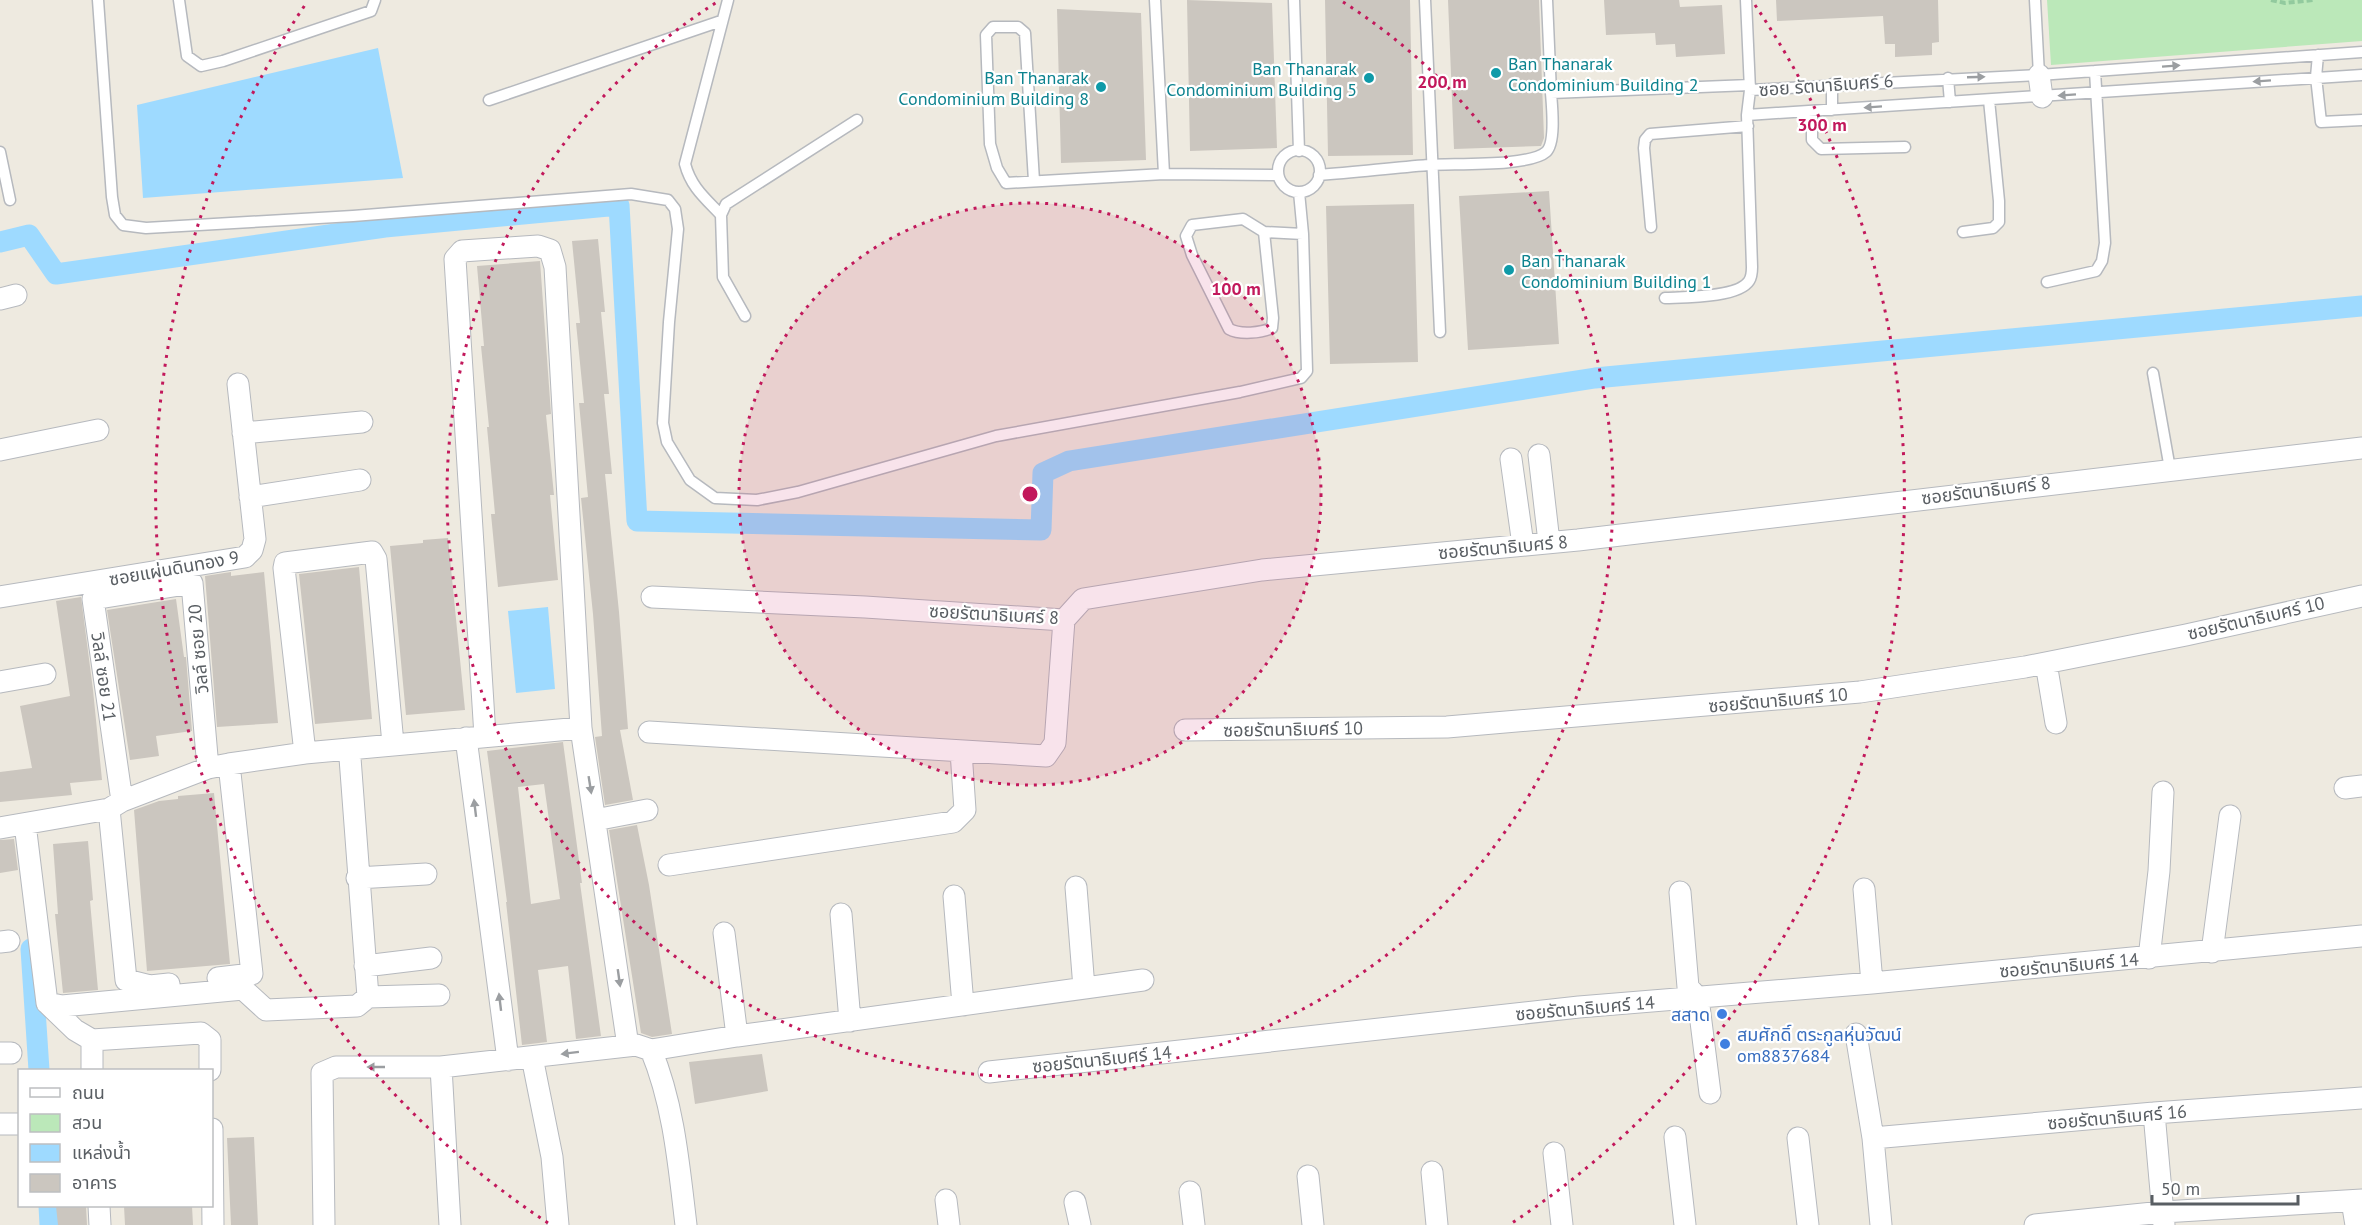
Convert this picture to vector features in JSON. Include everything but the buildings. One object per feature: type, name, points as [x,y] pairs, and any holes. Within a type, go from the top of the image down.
[{"type":"street","points":[[2039,75],[2042,97]]},
{"type":"street","points":[[508,1060],[476,737],[455,259],[462,251],[538,246],[550,250],[555,267],[581,728],[628,1046]]},
{"type":"street","name":"ซอยแผ่นดินทอง 9","points":[[0,597],[245,556],[252,550],[255,539],[238,384]]},
{"type":"street","points":[[243,433],[362,422]]},
{"type":"street","points":[[0,450],[98,430]]},
{"type":"street","name":"ซอยรัตนาธิเบศร์ 8","points":[[652,597],[865,607],[1064,620],[1083,599],[1262,570],[1523,545],[2362,448]]},
{"type":"street","points":[[1539,455],[1549,542]]},
{"type":"street","points":[[1510,459],[1523,545]]},
{"type":"street","points":[[250,497],[360,480]]},
{"type":"street","points":[[305,753],[285,563],[372,552],[376,559],[393,744]]},
{"type":"street","name":"วิลล์ ซอย 20","points":[[140,592],[192,583],[208,768]]},
{"type":"street","name":"วิลล์ ซอย 21","points":[[116,805],[93,599],[140,592]]},
{"type":"street","name":"ซอยรัตนาธิเบศร์ 10","points":[[1185,730],[1447,728],[1860,692],[2046,663],[2362,596]]},
{"type":"street","points":[[649,732],[1046,756],[1055,743],[1064,620]]},
{"type":"street","points":[[2046,663],[2056,723]]},
{"type":"street","points":[[0,682],[45,674]]},
{"type":"street","points":[[0,828],[116,805],[208,768],[229,764],[393,744],[581,728]]},
{"type":"street","points":[[669,865],[953,822],[965,810],[961,751]]},
{"type":"street","points":[[350,758],[357,878],[368,997]]},
{"type":"street","points":[[116,805],[126,980],[150,986],[252,974],[229,764]]},
{"type":"street","points":[[2149,958],[2159,871],[2163,792]]},
{"type":"street","points":[[595,820],[647,810]]},
{"type":"street","points":[[2212,952],[2230,816]]},
{"type":"street","points":[[25,824],[47,1003],[75,1030],[92,1040],[201,1033],[210,1040],[210,1069]]},
{"type":"street","points":[[357,878],[426,874]]},
{"type":"street","points":[[1076,887],[1084,988]]},
{"type":"street","points":[[1864,889],[1872,983]]},
{"type":"street","points":[[1680,892],[1688,987],[1698,998],[1710,1093]]},
{"type":"street","points":[[954,896],[963,1005]]},
{"type":"street","points":[[841,914],[850,1021]]},
{"type":"street","points":[[724,933],[737,1036]]},
{"type":"street","name":"ซอยรัตนาธิเบศร์ 14","points":[[989,1072],[1579,1007],[2149,958],[2362,936]]},
{"type":"street","points":[[365,966],[431,958]]},
{"type":"street","points":[[324,1225],[322,1073],[336,1067],[441,1067],[636,1045],[651,1050],[1143,980]]},
{"type":"street","points":[[47,1003],[62,1006],[243,989],[266,1010],[357,1006],[368,997],[439,995]]},
{"type":"street","points":[[1856,1034],[1873,1138],[1881,1225]]},
{"type":"street","points":[[92,1040],[92,1069]]},
{"type":"street","points":[[651,1050],[657,1064],[674,1131],[686,1225]]},
{"type":"street","points":[[532,1057],[552,1157],[558,1225]]},
{"type":"street","points":[[441,1067],[450,1225]]},
{"type":"street","name":"ซอยรัตนาธิเบศร์ 16","points":[[1873,1138],[2154,1113],[2362,1098]]},
{"type":"street","points":[[2154,1113],[2163,1218]]},
{"type":"street","points":[[0,1124],[18,1124]]},
{"type":"street","points":[[1674,1137],[1684,1225]]},
{"type":"street","points":[[1798,1138],[1808,1225]]},
{"type":"street","points":[[1554,1154],[1562,1225]]},
{"type":"street","points":[[1432,1172],[1437,1225]]},
{"type":"street","points":[[1308,1176],[1313,1225]]},
{"type":"street","points":[[1190,1192],[1194,1225]]},
{"type":"street","points":[[946,1200],[949,1225]]},
{"type":"street","points":[[2035,1225],[2163,1218],[2357,1201],[2356,1225]]},
{"type":"street","points":[[1076,1202],[1080,1225]]},
{"type":"street","points":[[99,1207],[100,1225]]},
{"type":"street","points":[[213,1207],[213,1225]]},
{"type":"lane","points":[[98,0],[112,197],[114,215],[123,225],[147,228],[342,217],[631,195],[668,200],[675,209],[678,229],[669,322],[663,423],[668,442],[690,480],[715,498],[757,500],[798,492],[996,436],[1240,392],[1301,378],[1307,371],[1303,234],[1299,192]]},
{"type":"lane","points":[[178,0],[187,57],[201,66],[223,62],[371,11],[375,0]]},
{"type":"lane","points":[[722,215],[697,191],[688,177],[685,164],[728,0]]},
{"type":"lane","points":[[1155,0],[1164,174]]},
{"type":"lane","points":[[1294,0],[1299,151]]},
{"type":"lane","points":[[1425,0],[1440,332]]},
{"type":"lane","points":[[1319,175],[1431,165],[1492,163],[1530,158],[1546,152],[1551,143],[1547,0]]},
{"type":"lane","points":[[1551,93],[1750,87],[1746,0]]},
{"type":"lane","points":[[2035,0],[2039,75]]},
{"type":"lane","points":[[489,100],[721,21]]},
{"type":"lane","points":[[1034,181],[1025,33],[1018,27],[993,27],[986,35],[990,144],[997,168],[1006,183],[1164,174],[1278,175]]},
{"type":"lane","name":"ซอย รัตนาธิเบศร์ 6","points":[[2362,52],[2039,75],[1750,87],[1748,120],[1812,111],[2362,75]]},
{"type":"lane","points":[[2318,55],[2316,77],[2321,122],[2362,120]]},
{"type":"lane","points":[[2281,58],[2283,80]]},
{"type":"lane","points":[[2047,282],[2096,271],[2102,261],[2105,243],[2095,71]]},
{"type":"lane","points":[[1948,78],[1950,102]]},
{"type":"lane","points":[[1832,84],[1833,110]]},
{"type":"lane","points":[[1963,232],[1993,228],[1999,222],[1989,100]]},
{"type":"lane","points":[[1812,111],[1812,140],[1821,148],[1905,147]]},
{"type":"lane","points":[[745,316],[723,277],[722,215],[726,204],[857,120]]},
{"type":"lane","points":[[1651,227],[1644,148],[1647,137],[1650,134],[1748,120],[1752,267],[1749,281],[1743,287],[1721,294],[1665,298]]},
{"type":"lane","points":[[1299,151],[1312,156],[1317,161],[1319,175],[1312,188],[1299,192],[1285,187],[1278,175],[1281,161],[1292,152],[1299,151]]},
{"type":"lane","points":[[0,152],[10,200]]},
{"type":"lane","points":[[1264,232],[1274,318],[1272,328],[1264,331],[1233,332],[1229,329],[1192,255],[1186,236],[1192,225],[1243,219],[1264,232],[1303,234]]},
{"type":"lane","points":[[2153,373],[2170,469]]},
{"type":"path","points":[[2271,0],[2285,3],[2313,0]]},
{"type":"green space","points":[[2047,0],[2362,0],[2362,41],[2051,65]]},
{"type":"water","points":[[378,48],[403,178],[143,198],[137,105]]},
{"type":"water","points":[[548,607],[555,689],[516,693],[508,611]]},
{"type":"waterway","points":[[0,242],[29,235],[56,274],[385,227],[619,205],[637,521],[1041,530],[1043,473],[1069,461],[1595,378],[2362,306]]},
{"type":"waterway","points":[[31,949],[39,1069]]},
{"type":"waterway","points":[[49,1207],[50,1225]]},
{"type":"place","name":"Ban Thanarak Condominium Building 2","points":[[1496,73]]},
{"type":"place","name":"Ban Thanarak Condominium Building 5","points":[[1369,78]]},
{"type":"place","name":"Ban Thanarak Condominium Building 8","points":[[1101,87]]},
{"type":"place","name":"Ban Thanarak Condominium Building 1","points":[[1509,270]]},
{"type":"place","name":"สสาด","points":[[1722,1014]]},
{"type":"place","name":"สมศักดิ์ ตระกูลหุ่นวัฒน์ om8837684","points":[[1725,1044]]}]
